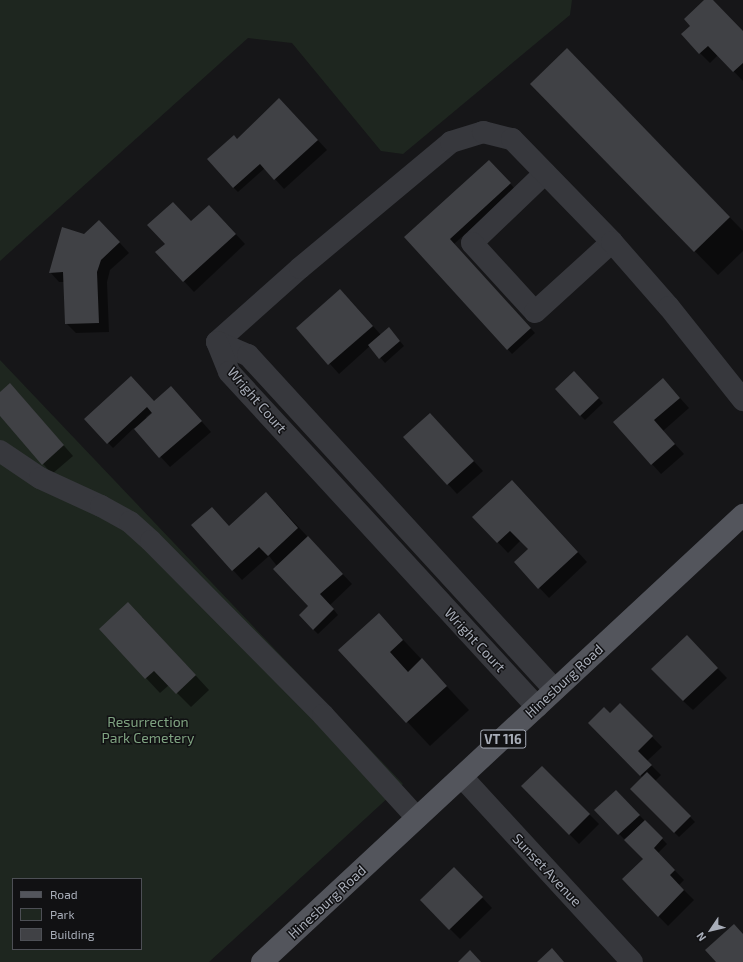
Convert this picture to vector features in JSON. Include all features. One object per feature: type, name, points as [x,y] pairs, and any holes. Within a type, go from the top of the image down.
[{"type":"main road","name":"Hinesburg Road","points":[[262,962],[743,515]]},
{"type":"street","points":[[218,342],[300,268],[451,142],[483,132],[512,139],[612,242],[669,307],[743,400]]},
{"type":"street","points":[[545,173],[472,243],[535,312],[612,242]]},
{"type":"street","name":"Wright Court","points":[[218,342],[248,355],[555,690]]},
{"type":"street","name":"Wright Court","points":[[218,342],[229,372],[536,707]]},
{"type":"street","points":[[0,451],[40,478],[130,522],[151,541],[322,715],[417,818]]},
{"type":"street","name":"Sunset Avenue","points":[[462,777],[632,962]]},
{"type":"green space","points":[[0,0],[572,0],[570,15],[403,154],[381,151],[292,43],[248,38],[0,261]]},
{"type":"green space","name":"Resurrection Park Cemetery","points":[[0,360],[403,784],[209,962],[0,962]]},
{"type":"building","points":[[704,0],[713,0],[743,31],[743,63],[733,72],[708,46],[699,54],[681,34],[690,26],[684,19]]},
{"type":"building","points":[[567,48],[730,217],[694,252],[530,84]]},
{"type":"building","points":[[279,98],[318,140],[274,180],[260,164],[233,188],[207,159],[234,135],[237,139]]},
{"type":"building","points":[[489,160],[511,183],[450,239],[531,328],[507,350],[404,237]]},
{"type":"building","points":[[173,202],[191,221],[209,205],[236,234],[183,282],[155,252],[165,244],[147,225]]},
{"type":"building","points":[[99,220],[120,242],[101,260],[97,272],[99,323],[65,324],[63,272],[49,273],[62,227],[84,234]]},
{"type":"building","points":[[340,289],[373,326],[328,365],[296,328]]},
{"type":"building","points":[[389,327],[400,341],[379,359],[368,345]]},
{"type":"building","points":[[574,371],[599,398],[580,416],[555,389]]},
{"type":"building","points":[[131,376],[154,401],[171,386],[202,421],[159,458],[134,429],[152,413],[147,407],[107,444],[84,419]]},
{"type":"building","points":[[663,378],[680,398],[654,420],[675,444],[651,465],[613,422]]},
{"type":"building","points":[[10,383],[64,445],[42,465],[0,416],[0,392]]},
{"type":"building","points":[[430,413],[474,461],[447,485],[403,437]]},
{"type":"building","points":[[512,480],[578,552],[538,589],[514,562],[528,549],[510,531],[497,543],[472,517]]},
{"type":"building","points":[[266,492],[298,528],[268,556],[259,547],[232,571],[191,525],[212,507],[229,526]]},
{"type":"building","points":[[308,536],[343,574],[320,594],[334,609],[313,630],[299,615],[308,606],[273,569]]},
{"type":"building","points":[[128,602],[196,675],[176,694],[154,671],[145,679],[99,629]]},
{"type":"building","points":[[379,613],[403,640],[390,652],[408,672],[422,658],[447,686],[406,723],[338,650]]},
{"type":"building","points":[[687,635],[718,668],[683,701],[651,669]]},
{"type":"building","points":[[620,703],[653,736],[638,751],[652,765],[640,776],[588,723],[604,707],[610,713]]},
{"type":"building","points":[[542,766],[590,814],[569,835],[521,786]]},
{"type":"building","points":[[647,772],[691,816],[674,833],[630,789]]},
{"type":"building","points":[[616,790],[640,815],[618,835],[594,810]]},
{"type":"building","points":[[645,820],[663,838],[654,848],[675,870],[670,875],[684,890],[658,917],[622,879],[643,859],[624,840]]},
{"type":"building","points":[[454,867],[483,897],[449,930],[420,900]]},
{"type":"building","points":[[734,924],[743,934],[743,962],[716,962],[705,950]]},
{"type":"building","points":[[552,948],[564,962],[537,962]]},
{"type":"building","points":[[470,950],[481,962],[458,962]]}]
